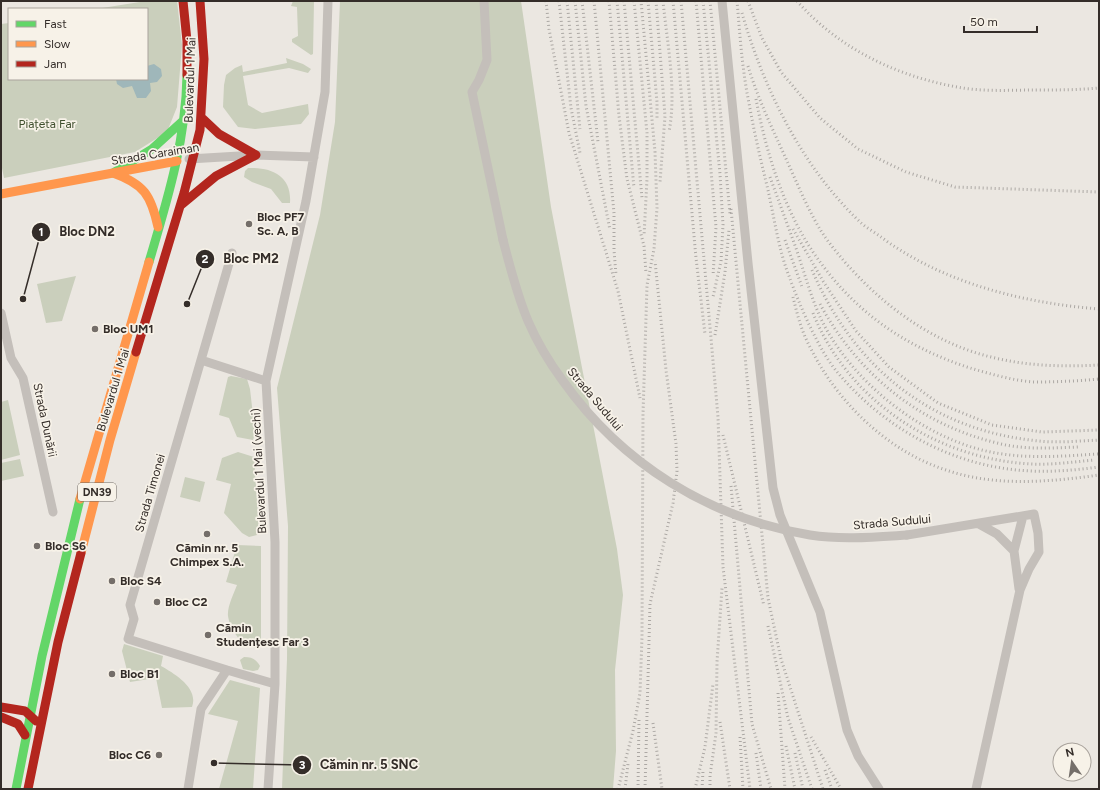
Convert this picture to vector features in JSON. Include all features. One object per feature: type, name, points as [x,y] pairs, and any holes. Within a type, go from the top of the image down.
[{"type":"main road","name":"Bulevardul 1 Mai","points":[[16,789],[29,713],[82,491],[177,161],[185,120],[188,60],[183,1]]},
{"type":"main road","name":"Bulevardul 1 Mai","points":[[31,771],[58,642],[110,440],[180,206],[193,159],[202,118],[204,47],[200,1]]},
{"type":"main road","points":[[202,118],[219,134],[256,155]]},
{"type":"main road","points":[[113,173],[126,166],[162,141],[185,120]]},
{"type":"main road","points":[[180,206],[208,180],[224,169],[256,155]]},
{"type":"main road","name":"Strada Caraiman","points":[[1,194],[177,161]]},
{"type":"main road","points":[[113,173],[136,181],[144,188],[151,202],[158,228]]},
{"type":"main road","points":[[1,707],[29,713],[36,723],[31,771]]},
{"type":"main road","points":[[1,717],[18,724],[25,735]]},
{"type":"main road","name":"DN39","points":[[28,789],[31,771]]},
{"type":"street","name":"Bulevardul 1 Mai (vechi)","points":[[268,789],[275,684],[275,542],[266,380],[306,201],[325,92],[328,1]]},
{"type":"street","name":"Strada Sudului","points":[[484,1],[487,60],[479,80],[472,92],[502,240],[513,279],[528,321],[544,355],[577,400],[615,442],[646,467],[698,499],[755,522],[811,535],[861,538],[907,535],[1034,514],[1038,533],[1039,552],[1029,569],[1020,590],[976,789]]},
{"type":"street","points":[[722,1],[748,263],[774,488],[780,515],[820,612],[847,730],[858,756],[879,789]]},
{"type":"street","name":"Strada Caraiman","points":[[177,161],[256,155],[314,157]]},
{"type":"street","name":"Strada Timonei","points":[[232,253],[130,605],[134,619],[128,639],[275,684]]},
{"type":"street","name":"Strada Dunării","points":[[1,313],[11,358],[23,378],[53,512]]},
{"type":"street","points":[[201,360],[266,380]]},
{"type":"street","name":"Strada Sudului","points":[[1020,590],[1014,550],[1023,516]]},
{"type":"street","points":[[979,524],[997,534],[1014,550]]},
{"type":"street","points":[[188,789],[201,709],[226,670]]},
{"type":"green space","name":"Piațeta Far","points":[[146,1],[177,1],[182,45],[177,107],[167,132],[135,152],[4,178],[1,163],[1,24],[8,23],[8,80],[148,80],[148,8],[102,8]]},
{"type":"green space","points":[[293,1],[314,1],[313,54],[311,55],[292,42],[292,39],[298,36],[297,7],[291,6]]},
{"type":"green space","points":[[340,1],[521,1],[551,207],[617,549],[623,595],[615,670],[616,751],[613,789],[282,789],[287,659],[288,526],[277,388],[320,215],[335,122]]},
{"type":"green space","points":[[286,58],[303,64],[311,69],[308,73],[289,68],[243,76],[248,105],[262,113],[308,104],[309,114],[301,124],[255,129],[238,127],[223,107],[226,75],[242,65],[243,72],[287,63]]},
{"type":"green space","points":[[248,168],[265,169],[279,175],[288,186],[290,203],[282,203],[271,189],[252,182],[244,177],[245,171]]},
{"type":"green space","points":[[76,276],[62,321],[46,323],[37,284]]},
{"type":"green space","points":[[231,376],[247,379],[250,389],[255,433],[253,440],[237,437],[229,418],[219,415],[228,377]]},
{"type":"green space","points":[[8,400],[20,455],[1,460],[1,402]]},
{"type":"green space","points":[[238,452],[254,457],[259,531],[257,535],[249,537],[242,533],[224,513],[231,484],[216,480],[222,458]]},
{"type":"green space","points":[[20,459],[24,476],[1,481],[1,463]]},
{"type":"green space","points":[[185,477],[205,482],[200,502],[180,497]]},
{"type":"green space","points":[[237,545],[261,546],[261,643],[258,648],[242,642],[234,633],[229,621],[228,612],[237,585],[226,582]]},
{"type":"green space","points":[[124,644],[163,656],[161,666],[179,677],[189,688],[193,700],[192,707],[162,708],[156,678],[130,682],[122,651]]},
{"type":"green space","points":[[244,657],[255,660],[260,666],[258,670],[253,671],[243,669],[240,660]]},
{"type":"green space","points":[[230,680],[260,688],[253,789],[219,789],[238,721],[208,714]]},
{"type":"water","points":[[154,64],[161,69],[162,76],[157,82],[150,83],[151,91],[146,98],[137,98],[132,86],[123,88],[117,84],[116,80],[148,80],[148,66]]},
{"type":"railway","points":[[546,1],[549,29],[569,133],[618,291],[640,398]]},
{"type":"railway","points":[[559,1],[571,108],[580,153]]},
{"type":"railway","points":[[567,1],[580,129]]},
{"type":"railway","points":[[575,1],[586,106],[610,230]]},
{"type":"railway","points":[[582,1],[598,142]]},
{"type":"railway","points":[[594,1],[614,213],[616,275]]},
{"type":"railway","points":[[609,1],[619,116],[627,179],[644,246],[646,273]]},
{"type":"railway","points":[[617,1],[634,188]]},
{"type":"railway","points":[[624,1],[642,198]]},
{"type":"railway","points":[[634,1],[647,133],[647,179],[644,236]]},
{"type":"railway","points":[[618,789],[633,731],[640,693],[642,637],[643,414],[647,285],[654,249],[657,208],[655,152],[641,1]]},
{"type":"railway","points":[[648,1],[657,102],[657,118]]},
{"type":"railway","points":[[656,1],[665,116],[660,182]]},
{"type":"railway","points":[[663,1],[672,83],[669,132]]},
{"type":"railway","points":[[673,1],[696,258],[705,334]]},
{"type":"railway","points":[[681,1],[718,417],[723,567],[750,789]]},
{"type":"railway","points":[[696,1],[716,227],[713,276]]},
{"type":"railway","points":[[703,1],[720,174],[723,225],[721,261],[713,297]]},
{"type":"railway","points":[[710,1],[730,214]]},
{"type":"railway","points":[[737,1],[745,78],[755,136],[782,256],[810,327],[831,364],[857,393],[878,412],[900,428],[924,442],[950,454],[1003,468],[1031,471],[1099,467]]},
{"type":"railway","points":[[748,1],[762,38],[781,72],[820,118],[858,149],[906,172],[955,187],[1099,192]]},
{"type":"railway","points":[[797,1],[813,18],[850,46],[870,58],[912,76],[967,89],[1067,90],[1099,88]]},
{"type":"railway","points":[[742,13],[761,70],[773,97],[802,151],[819,176],[861,223],[905,253],[931,267],[957,278],[1013,296],[1042,302],[1099,309]]},
{"type":"railway","points":[[748,66],[766,114],[814,219],[825,237],[841,257],[858,277],[877,295],[920,327],[966,350],[1004,360],[1031,364],[1058,366],[1099,365]]},
{"type":"railway","points":[[756,99],[765,139],[777,178],[784,198],[802,235],[828,273],[845,292],[881,324],[923,349],[970,368],[1002,377],[1035,382],[1099,379]]},
{"type":"railway","points":[[770,177],[821,319],[835,343],[852,365],[894,406],[943,436],[970,446],[996,453],[1022,456],[1099,454]]},
{"type":"railway","points":[[731,209],[768,598],[781,659],[823,789]]},
{"type":"railway","points":[[793,229],[823,281],[856,331],[889,367],[938,403],[992,425],[1042,432],[1099,430]]},
{"type":"railway","points":[[715,335],[725,272],[729,230]]},
{"type":"railway","points":[[785,240],[802,287]]},
{"type":"railway","points":[[645,789],[650,604],[673,503],[677,471],[676,444],[666,370],[655,261]]},
{"type":"railway","points":[[812,270],[829,305],[850,337],[874,365],[901,388],[931,408],[964,424],[1000,435],[1046,442],[1099,440]]},
{"type":"railway","points":[[793,297],[806,339],[820,366],[849,404],[884,437],[904,450],[924,461],[946,470],[984,479],[1022,482],[1061,480],[1099,475]]},
{"type":"railway","points":[[820,304],[835,329],[853,353],[872,374],[894,393],[917,409],[942,423],[997,443],[1017,447],[1078,447]]},
{"type":"railway","points":[[813,313],[829,345],[849,373],[873,398],[900,420],[930,437],[962,451],[996,460],[1031,464],[1094,460]]},
{"type":"railway","points":[[723,435],[764,606]]},
{"type":"railway","points":[[731,486],[752,724],[771,789]]},
{"type":"railway","points":[[710,789],[710,776],[716,733],[717,662],[722,588]]},
{"type":"railway","points":[[768,626],[788,718],[812,789]]},
{"type":"railway","points":[[695,789],[705,747],[713,684]]},
{"type":"railway","points":[[778,693],[785,789]]},
{"type":"railway","points":[[638,789],[639,719]]},
{"type":"railway","points":[[720,722],[730,789]]},
{"type":"railway","points":[[653,723],[662,789]]},
{"type":"railway","points":[[740,737],[743,789]]},
{"type":"railway","points":[[811,737],[841,789]]},
{"type":"railway","points":[[786,746],[795,789]]},
{"type":"railway","points":[[756,753],[761,789]]},
{"type":"railway","points":[[795,753],[803,789]]},
{"type":"railway","points":[[625,789],[628,764]]},
{"type":"railway","points":[[825,770],[832,789]]},
{"type":"railway","points":[[702,789],[703,771]]},
{"type":"traffic: fast","points":[[149,262],[169,193],[179,147],[186,99],[187,75]]},
{"type":"traffic: fast","points":[[113,173],[152,149],[185,119]]},
{"type":"traffic: fast","points":[[16,789],[42,656],[80,499]]},
{"type":"traffic: slow","points":[[1,194],[177,161]]},
{"type":"traffic: slow","points":[[113,173],[124,177],[139,186],[149,199],[158,227]]},
{"type":"traffic: slow","points":[[80,499],[149,262]]},
{"type":"traffic: slow","points":[[81,553],[110,440],[136,352]]},
{"type":"traffic: jam","points":[[183,1],[187,41],[187,75]]},
{"type":"traffic: jam","points":[[136,352],[184,193],[200,130],[204,59],[200,1]]},
{"type":"traffic: jam","points":[[202,118],[219,134],[256,155]]},
{"type":"traffic: jam","points":[[181,205],[216,176],[256,155]]},
{"type":"traffic: jam","points":[[28,789],[58,642],[81,553]]},
{"type":"traffic: jam","points":[[1,707],[25,711],[36,721]]},
{"type":"traffic: jam","points":[[1,717],[18,724],[25,735]]},
{"type":"place","name":"Bloc PF7 Sc. A, B","points":[[249,224]]},
{"type":"place","name":"Bloc DN2","points":[[23,299]]},
{"type":"place","name":"Bloc PM2","points":[[187,304]]},
{"type":"place","name":"Bloc UM1","points":[[95,329]]},
{"type":"place","name":"Cămin nr. 5 Chimpex S.A.","points":[[207,534]]},
{"type":"place","name":"Bloc S6","points":[[37,546]]},
{"type":"place","name":"Bloc S4","points":[[112,581]]},
{"type":"place","name":"Bloc C2","points":[[157,602]]},
{"type":"place","name":"Cămin Studențesc Far 3","points":[[208,635]]},
{"type":"place","name":"Bloc B1","points":[[112,674]]},
{"type":"place","name":"Bloc C6","points":[[159,755]]},
{"type":"place","name":"Cămin nr. 5 SNC","points":[[214,763]]}]
